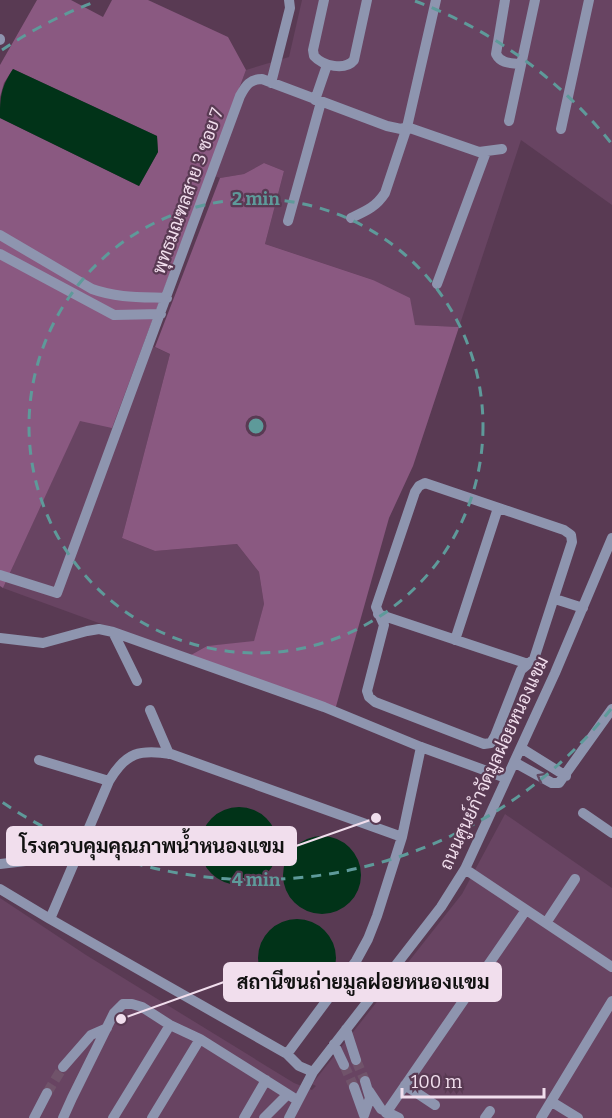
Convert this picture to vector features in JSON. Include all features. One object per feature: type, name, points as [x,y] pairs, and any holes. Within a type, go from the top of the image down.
[{"type":"street","points":[[271,83],[290,8],[289,0]]},
{"type":"street","points":[[324,0],[313,50],[318,60],[327,65],[344,67],[350,65],[354,60],[367,0]]},
{"type":"street","points":[[351,218],[373,207],[385,193],[407,127],[436,0]]},
{"type":"street","points":[[506,0],[496,54],[498,59],[505,63],[521,64]]},
{"type":"street","points":[[509,121],[535,0]]},
{"type":"street","points":[[561,129],[589,0]]},
{"type":"street","points":[[288,221],[327,65]]},
{"type":"street","name":"พุทธมณฑลสาย 3 ซอย 7","points":[[0,575],[57,593],[246,85],[254,79],[262,79],[395,129],[407,127],[461,147],[486,152]]},
{"type":"street","points":[[437,284],[486,152],[502,149]]},
{"type":"street","points":[[0,235],[92,289],[118,297],[167,298]]},
{"type":"street","points":[[0,254],[114,315],[161,314]]},
{"type":"street","points":[[424,483],[498,507],[564,530],[571,534],[572,542],[534,659],[521,670],[491,743],[483,744],[375,702],[369,698],[367,691],[384,625],[376,607],[419,486],[424,483]]},
{"type":"street","points":[[455,640],[498,507]]},
{"type":"street","name":"ถนนศูนย์กำจัดมูลฝอยหนองแขม","points":[[292,1097],[441,907],[465,869],[583,608],[608,558],[612,538]]},
{"type":"street","points":[[555,599],[583,608]]},
{"type":"street","points":[[378,614],[528,664]]},
{"type":"street","points":[[0,638],[43,643],[99,629],[113,632],[324,707],[421,747],[506,778]]},
{"type":"street","points":[[113,632],[137,681]]},
{"type":"street","points":[[514,762],[552,783],[559,783],[612,709]]},
{"type":"street","points":[[150,711],[169,754]]},
{"type":"street","points":[[287,1054],[356,961],[364,946],[377,916],[402,837],[421,747]]},
{"type":"street","points":[[521,748],[566,776]]},
{"type":"street","points":[[50,919],[109,781],[118,766],[133,754],[152,751],[169,754],[402,837]]},
{"type":"street","points":[[39,760],[109,781]]},
{"type":"street","points":[[582,813],[612,833]]},
{"type":"street","points":[[0,864],[34,860],[68,844],[88,830]]},
{"type":"street","points":[[465,869],[612,967]]},
{"type":"street","points":[[546,923],[575,879]]},
{"type":"street","points":[[0,889],[287,1054],[299,1066],[313,1072]]},
{"type":"street","points":[[386,1113],[526,910]]},
{"type":"street","points":[[542,1118],[612,1001]]},
{"type":"street","points":[[63,1118],[114,1013],[123,1004],[142,1007],[200,1039],[292,1097]]},
{"type":"street","points":[[113,1118],[170,1024]]},
{"type":"street","points":[[63,1067],[91,1035],[107,1028]]},
{"type":"street","points":[[346,1029],[356,1060]]},
{"type":"street","points":[[152,1118],[200,1039]]},
{"type":"street","points":[[334,1044],[344,1065]]},
{"type":"street","points":[[244,1118],[266,1080]]},
{"type":"street","points":[[405,1085],[435,1105]]},
{"type":"street","points":[[365,1117],[370,1098],[367,1086],[381,1109],[399,1118]]},
{"type":"street","points":[[354,1087],[365,1117]]},
{"type":"street","points":[[34,1118],[46,1093]]},
{"type":"street","points":[[264,1118],[292,1097]]},
{"type":"street","points":[[289,1118],[292,1097]]},
{"type":"street","points":[[552,1102],[578,1118]]},
{"type":"shaded area","points":[[37,0],[71,0],[103,17],[112,0],[148,0],[228,37],[246,70],[112,428],[80,421],[3,588],[0,586],[0,118],[139,186],[158,152],[157,136],[13,69],[4,83],[0,97],[0,65]]},
{"type":"shaded area","points":[[302,0],[612,0],[612,205],[521,140],[459,327],[415,325],[373,280],[265,244],[284,171],[264,163],[244,174],[220,178],[207,173],[246,70],[289,57]]},
{"type":"shaded area","points":[[13,69],[157,136],[158,152],[139,186],[0,118],[2,92]]},
{"type":"shaded area","points":[[264,163],[284,171],[265,244],[373,280],[410,298],[415,325],[459,327],[413,466],[389,518],[335,710],[189,656],[207,646],[254,641],[264,604],[259,572],[237,544],[155,551],[122,538],[170,354],[155,347],[220,178],[244,174]]},
{"type":"shaded area","points":[[143,342],[170,354],[122,538],[155,551],[237,544],[259,572],[264,604],[254,642],[207,646],[189,656],[3,588],[80,420],[112,427]]},
{"type":"shaded area","points":[[239,807],[254,810],[267,818],[275,831],[278,846],[275,861],[267,874],[254,882],[239,885],[224,882],[211,874],[203,861],[200,846],[203,831],[211,818],[224,810]]},
{"type":"shaded area","points":[[505,814],[612,888],[612,1118],[0,1118],[0,898],[86,955],[294,1083],[312,1090],[316,1086],[312,1084],[462,894]]},
{"type":"shaded area","points":[[322,836],[337,839],[350,847],[358,860],[361,875],[358,890],[350,903],[337,911],[322,914],[307,911],[294,903],[286,890],[283,875],[286,860],[294,847],[307,839]]},
{"type":"shaded area","points":[[297,919],[312,922],[325,930],[333,943],[336,958],[333,973],[325,986],[312,994],[297,997],[282,994],[269,986],[261,973],[258,958],[261,943],[269,930],[282,922]]},
{"type":"tunnel","points":[[356,1060],[365,1081]]},
{"type":"tunnel","points":[[344,1065],[354,1087]]},
{"type":"tunnel","points":[[47,1093],[63,1067]]},
{"type":"place","name":"โรงควบคุมคุณภาพน้ำหนองแขม","points":[[376,818]]},
{"type":"place","name":"สถานีขนถ่ายมูลฝอยหนองแขม","points":[[121,1019]]}]
